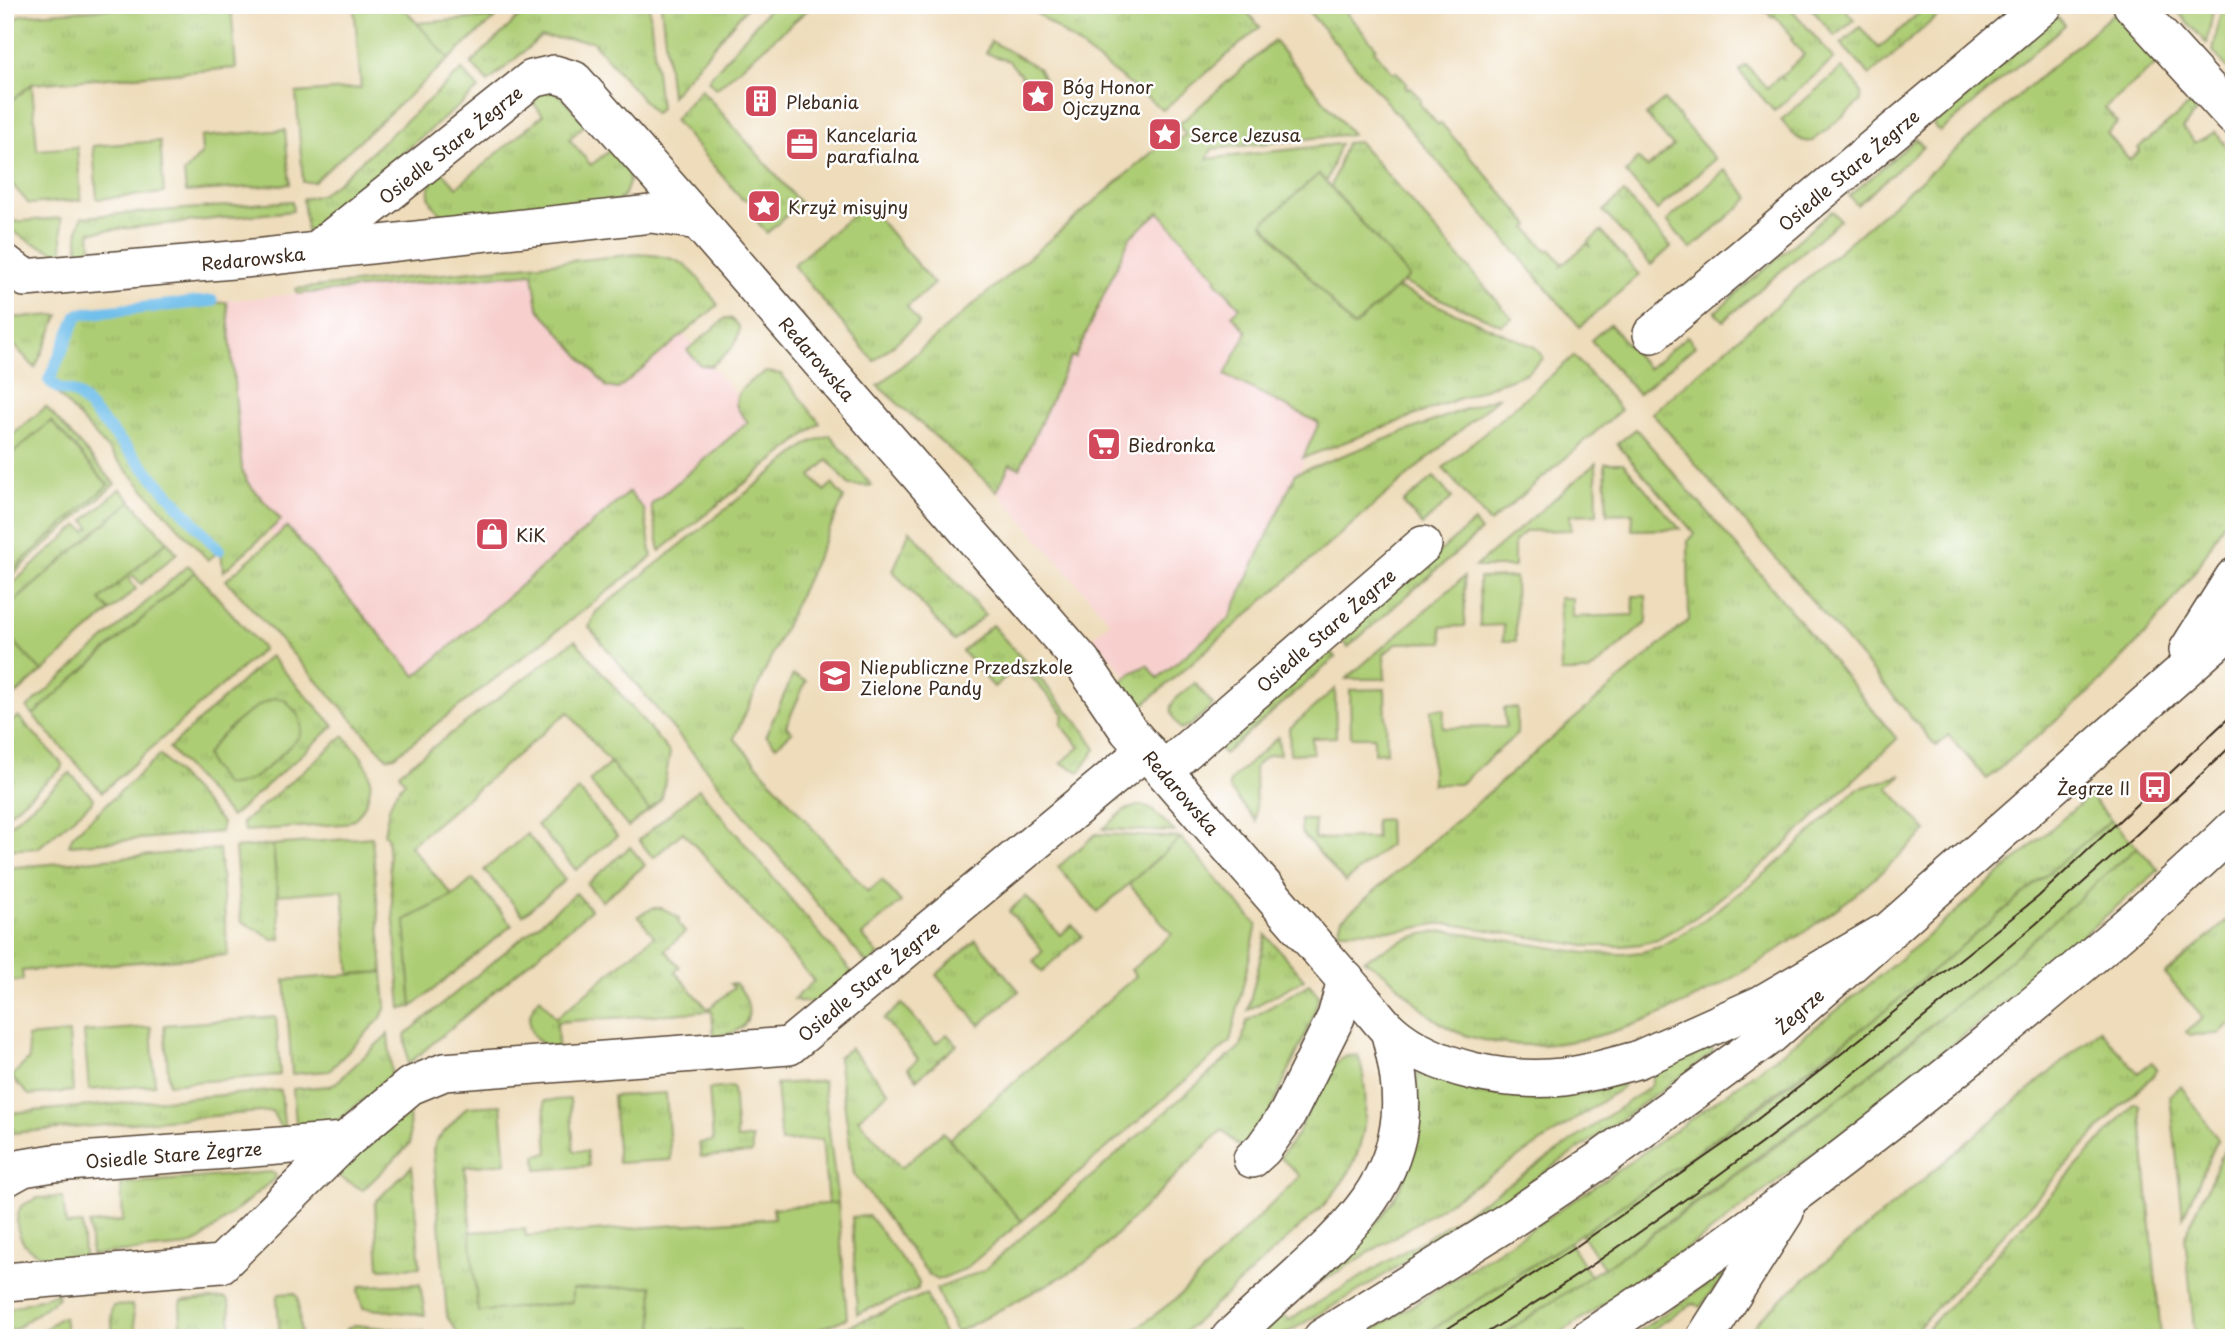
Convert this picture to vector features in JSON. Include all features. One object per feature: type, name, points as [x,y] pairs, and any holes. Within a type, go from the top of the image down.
[{"type":"street","name":"Osiedle Stare Żegrze","points":[[1651,334],[2044,5]]},
{"type":"street","points":[[2132,5],[2234,117]]},
{"type":"street","name":"Osiedle Stare Żegrze","points":[[317,250],[532,79],[554,74],[574,80],[698,221]]},
{"type":"street","name":"Redarowska","points":[[5,264],[25,278],[244,259],[651,214],[698,221],[1082,662],[1128,730],[1389,1031]]},
{"type":"street","name":"Osiedle Stare Żegrze","points":[[5,1282],[221,1264],[345,1141],[410,1086],[444,1072],[789,1046],[1155,760],[1423,545]]},
{"type":"street","points":[[2148,701],[2204,626],[2234,577]]},
{"type":"street","name":"Żegrze","points":[[1322,1338],[1507,1222],[1654,1122],[1772,1034],[1882,934],[2234,626]]},
{"type":"street","points":[[1589,1338],[1667,1287],[1878,1132],[2068,977],[2231,832]]},
{"type":"street","points":[[1389,1031],[1443,1061],[1483,1073],[1535,1078],[1592,1072],[1637,1060],[1760,1005],[1882,934]]},
{"type":"street","points":[[1252,1159],[1263,1149],[1287,1115],[1336,1017],[1346,981]]},
{"type":"street","points":[[1230,1338],[1344,1233],[1383,1179],[1395,1144],[1401,1103],[1399,1076],[1389,1031]]},
{"type":"street","name":"Osiedle Stare Żegrze","points":[[5,1178],[23,1168],[54,1163],[345,1141]]},
{"type":"street","points":[[1705,1338],[1797,1193]]},
{"type":"shaded area","points":[[1159,192],[1258,307],[1226,376],[1322,422],[1236,611],[1141,693],[1093,637],[1110,622],[927,410],[1074,305]]},
{"type":"shaded area","points":[[540,271],[682,333],[756,417],[513,629],[415,698],[229,484],[212,302]]},
{"type":"green space","points":[[158,5],[231,5],[236,68],[32,84],[5,106],[5,29],[21,15]]},
{"type":"green space","points":[[354,5],[401,5],[449,59],[314,182],[303,182],[296,93],[361,88]]},
{"type":"green space","points":[[649,5],[660,108],[655,114],[592,41],[541,37],[488,82],[471,63],[522,14]]},
{"type":"green space","points":[[661,5],[749,5],[671,96]]},
{"type":"green space","points":[[772,5],[813,5],[716,89],[708,80]]},
{"type":"green space","points":[[1026,5],[1241,5],[1260,27],[1163,110]]},
{"type":"green space","points":[[1317,5],[1347,5],[1343,9],[1376,47],[1374,50],[1393,73],[1396,71],[1407,84],[1407,89],[1410,87],[1421,100],[1419,103],[1438,125],[1441,123],[1530,225],[1527,228],[1547,251],[1550,249],[1562,263],[1561,266],[1587,244],[1590,246],[1588,242],[1601,231],[1639,275],[1580,327],[1309,12]]},
{"type":"green space","points":[[1761,5],[1788,5],[1834,59],[1774,111],[1739,71],[1746,65],[1767,88],[1779,77],[1783,79],[1781,76],[1804,55],[1791,40],[1793,37],[1774,15],[1772,17]]},
{"type":"green space","points":[[1808,5],[1842,5],[1854,20],[1835,36]]},
{"type":"green space","points":[[1928,5],[1950,5],[1870,75],[1841,44],[1860,27],[1879,48]]},
{"type":"green space","points":[[2172,5],[2214,5],[2207,44]]},
{"type":"green space","points":[[2222,5],[2234,5],[2234,75],[2213,52]]},
{"type":"green space","points":[[2114,13],[2157,64],[2105,108],[2118,123],[2107,133],[2129,160],[2140,151],[2138,148],[2191,104],[2197,111],[2183,128],[2195,143],[2215,132],[2234,155],[2234,505],[2200,564],[2143,637],[2090,692],[1987,779],[1948,735],[1936,746],[1652,413]]},
{"type":"green space","points":[[2057,16],[2065,25],[1940,132],[1933,124]]},
{"type":"green space","points":[[496,17],[449,59],[416,23]]},
{"type":"green space","points":[[991,41],[1038,68],[1044,80],[1033,90],[1009,61],[986,53]]},
{"type":"green space","points":[[1274,41],[1352,134],[1212,149],[1207,159],[1340,144],[1326,182],[1319,174],[1263,224],[1353,326],[1397,288],[1535,347],[1544,358],[1526,373],[1303,458],[1319,423],[1225,375],[1247,332],[1232,315],[1240,307],[1159,212],[1130,237],[1075,358],[1071,356],[1020,468],[1010,464],[997,491],[878,386],[1156,149],[1169,147],[1186,134],[1178,125]]},
{"type":"green space","points":[[1842,68],[1859,88],[1860,102],[1813,141],[1799,139],[1781,120]]},
{"type":"green space","points":[[462,70],[479,89],[307,233],[303,199],[320,195],[338,182]]},
{"type":"green space","points":[[32,84],[37,150],[77,147],[81,200],[29,204],[5,176],[5,106]]},
{"type":"green space","points":[[701,89],[800,203],[767,233],[755,219],[767,213],[769,205],[766,202],[742,199],[674,120]]},
{"type":"green space","points":[[548,90],[559,94],[586,124],[569,139],[591,165],[609,151],[615,154],[625,167],[629,178],[628,187],[618,202],[451,222],[443,216],[433,204],[429,191],[433,176],[439,168],[457,187],[543,115],[526,94]]},
{"type":"green space","points":[[1664,100],[1715,159],[1657,210],[1626,173],[1638,158],[1647,168],[1673,146],[1646,115]]},
{"type":"green space","points":[[285,130],[290,184],[186,192],[184,173],[202,153],[201,137]]},
{"type":"green space","points":[[1916,139],[1923,147],[1857,205],[1849,196]]},
{"type":"green space","points":[[160,141],[164,193],[97,199],[93,146]]},
{"type":"green space","points":[[1359,142],[1512,318],[1501,325],[1403,283],[1409,277],[1331,187],[1346,143]]},
{"type":"green space","points":[[1725,170],[1750,198],[1691,249],[1667,221]]},
{"type":"green space","points":[[1319,174],[1409,277],[1353,327],[1263,223]]},
{"type":"green space","points":[[1624,193],[1671,247],[1651,265],[1603,211]]},
{"type":"green space","points":[[292,201],[293,211],[90,232],[92,259],[78,259],[78,230],[82,217]]},
{"type":"green space","points":[[866,204],[934,284],[907,307],[919,323],[874,361],[793,265]]},
{"type":"green space","points":[[1832,211],[1840,220],[1723,321],[1715,312]]},
{"type":"green space","points":[[5,217],[10,222],[61,218],[63,255],[33,243],[5,227]]},
{"type":"green space","points":[[639,254],[669,258],[687,266],[718,305],[618,389],[607,387],[538,308],[533,273],[297,294],[296,289]]},
{"type":"green space","points":[[227,302],[242,470],[248,483],[281,520],[223,572],[221,549],[82,393],[70,387],[58,386],[52,379],[80,317]]},
{"type":"green space","points":[[59,315],[35,368],[5,335],[5,318]]},
{"type":"green space","points":[[726,318],[732,319],[739,326],[737,339],[711,366],[700,365],[687,350]]},
{"type":"green space","points":[[1610,324],[1648,369],[1687,336],[1695,346],[1638,394],[1591,340]]},
{"type":"green space","points":[[1574,356],[1621,410],[1490,523],[1443,468]]},
{"type":"green space","points":[[766,372],[781,374],[820,423],[660,551],[651,505],[748,422],[738,409],[737,397],[744,387]]},
{"type":"green space","points":[[56,392],[78,399],[218,552],[208,560]]},
{"type":"green space","points":[[1500,396],[1136,711],[1115,687],[1133,672],[1147,665],[1158,678],[1229,619],[1296,473]]},
{"type":"green space","points":[[46,407],[115,484],[5,581],[5,576],[108,485],[12,454],[5,447],[5,441]]},
{"type":"green space","points":[[51,421],[108,485],[5,576],[5,447],[12,454]]},
{"type":"green space","points":[[1636,429],[1897,739],[1770,859],[1696,917],[1657,939],[1622,946],[1586,946],[1451,924],[1405,930],[1338,931],[1342,919],[1689,620],[1688,541],[1695,534],[1617,444]]},
{"type":"green space","points":[[830,435],[872,486],[849,485],[828,460],[811,476],[824,491],[832,484],[844,498],[734,738],[868,892],[882,880],[901,902],[862,935],[879,955],[868,965],[589,627],[596,612],[809,443]]},
{"type":"green space","points":[[1596,463],[1597,514],[1570,515],[1571,530],[1526,531],[1514,542],[1514,567],[1475,567]]},
{"type":"green space","points":[[1605,463],[1623,463],[1680,529],[1632,530],[1633,513],[1607,514]]},
{"type":"green space","points":[[1434,477],[1452,498],[1422,525],[1403,503]]},
{"type":"green space","points":[[120,489],[131,501],[5,610],[5,590],[79,525],[85,531],[90,528],[85,520]]},
{"type":"green space","points":[[629,492],[644,510],[652,557],[395,756],[387,758],[226,580],[287,527],[416,676]]},
{"type":"green space","points":[[131,501],[167,541],[100,600],[110,611],[42,672],[5,632],[5,610]]},
{"type":"green space","points":[[1474,522],[1481,531],[1348,647],[1340,638]]},
{"type":"green space","points":[[910,530],[985,615],[954,641],[893,571]]},
{"type":"green space","points":[[167,541],[177,553],[141,584],[134,576],[129,579],[136,589],[60,655],[100,600]]},
{"type":"green space","points":[[188,565],[195,572],[33,715],[27,708]]},
{"type":"green space","points":[[195,572],[263,649],[102,792],[33,715]]},
{"type":"green space","points":[[1464,577],[1465,626],[1441,627],[1443,642],[1397,643],[1384,654],[1385,679],[1346,679]]},
{"type":"green space","points":[[1515,577],[1516,641],[1503,641],[1504,625],[1480,626],[1479,578]]},
{"type":"green space","points":[[1633,596],[1646,596],[1647,622],[1589,672],[1561,672],[1559,598],[1572,598],[1572,617],[1634,615]]},
{"type":"green space","points":[[992,625],[1024,661],[994,687],[962,651]]},
{"type":"green space","points":[[5,632],[16,644],[56,659],[5,704]]},
{"type":"green space","points":[[575,640],[670,753],[662,798],[649,810],[568,712],[410,846],[453,896],[405,920],[412,1007],[401,1009],[387,836],[384,834],[394,795],[405,781],[400,772]]},
{"type":"green space","points":[[1328,648],[1336,657],[1224,754],[1216,745]]},
{"type":"green space","points":[[270,656],[334,726],[231,817],[169,748]]},
{"type":"green space","points":[[1031,668],[1085,731],[1096,749],[1080,772],[1061,763],[1080,747],[1061,725],[1064,714],[1027,672]]},
{"type":"green space","points":[[793,675],[806,681],[786,726],[792,732],[776,746],[766,735]]},
{"type":"green space","points":[[1195,683],[1213,705],[1191,725],[1181,729],[1171,708],[1176,698]]},
{"type":"green space","points":[[1335,689],[1336,737],[1312,738],[1313,753],[1290,754],[1289,729]]},
{"type":"green space","points":[[1385,689],[1387,752],[1374,753],[1374,737],[1351,737],[1350,690]]},
{"type":"green space","points":[[274,698],[284,699],[299,716],[299,737],[256,776],[236,785],[225,785],[206,755],[237,722],[256,707]]},
{"type":"green space","points":[[1504,708],[1517,708],[1517,734],[1460,784],[1432,784],[1431,709],[1444,709],[1443,728],[1506,727]]},
{"type":"green space","points":[[18,716],[62,764],[62,768],[5,817],[5,728]]},
{"type":"green space","points":[[344,736],[358,752],[370,776],[369,795],[356,818],[343,824],[245,831],[242,823]]},
{"type":"green space","points":[[1278,737],[1280,754],[1268,755],[1255,766],[1256,821],[1229,785],[1232,779]]},
{"type":"green space","points":[[160,755],[220,820],[221,832],[69,845],[73,835]]},
{"type":"green space","points":[[611,763],[649,810],[628,827],[589,781]]},
{"type":"green space","points":[[70,773],[93,798],[91,803],[38,848],[5,850],[5,829]]},
{"type":"green space","points":[[1902,775],[1888,788],[1927,831],[1877,876],[1808,929],[1717,987],[1667,1012],[1616,1031],[1564,1042],[1514,1045],[1465,1035],[1443,1025],[1387,975],[1364,960],[1416,936],[1450,931],[1585,953],[1623,954],[1659,947],[1701,922],[1776,865],[1857,789]]},
{"type":"green space","points":[[699,789],[855,976],[827,997],[811,1002],[794,999],[814,981],[683,832],[653,858],[639,840]]},
{"type":"green space","points":[[579,790],[617,836],[576,870],[537,825]]},
{"type":"green space","points":[[2089,796],[2111,820],[1885,1011],[1666,1175],[1569,1242],[1419,1338],[1360,1338],[1583,1194],[1797,1041],[1945,921]]},
{"type":"green space","points":[[1141,805],[1152,810],[1175,832],[1103,829],[1125,810]]},
{"type":"green space","points":[[1388,819],[1389,845],[1345,882],[1301,832],[1301,820],[1315,820],[1314,839],[1376,838],[1375,820]]},
{"type":"green space","points":[[2111,820],[2137,847],[1993,975],[1842,1096],[1604,1268],[1581,1234],[1750,1115],[1885,1011]]},
{"type":"green space","points":[[527,834],[565,880],[523,915],[484,870]]},
{"type":"green space","points":[[1096,834],[1181,838],[1097,912],[1058,867]]},
{"type":"green space","points":[[372,837],[383,972],[350,974],[343,890],[278,895],[273,845]]},
{"type":"green space","points":[[1181,838],[1257,925],[1230,1042],[1022,1221],[949,1139],[1136,976],[1131,970],[1172,934],[1129,884]]},
{"type":"green space","points":[[273,845],[281,939],[273,939],[241,921],[235,848]]},
{"type":"green space","points":[[630,847],[645,865],[602,901],[587,884]]},
{"type":"green space","points":[[2137,847],[2159,870],[2015,994],[1861,1118],[1705,1236],[1553,1338],[1497,1338],[1671,1221],[1841,1097],[1954,1006]]},
{"type":"green space","points":[[219,849],[228,955],[22,971],[23,980],[5,982],[5,868]]},
{"type":"green space","points":[[473,879],[512,925],[412,1007],[405,920],[453,896]]},
{"type":"green space","points":[[576,893],[591,910],[408,1064],[405,1035]]},
{"type":"green space","points":[[1026,896],[1060,935],[1072,925],[1082,936],[1042,972],[1033,961],[1043,951],[1009,911]]},
{"type":"green space","points":[[653,908],[662,908],[679,918],[679,924],[685,932],[665,950],[680,967],[675,972],[708,1009],[734,988],[730,984],[736,984],[741,989],[748,1009],[742,1027],[714,1037],[712,1011],[557,1022],[558,1048],[548,1046],[534,1037],[529,1022],[530,1014],[540,998],[556,1018],[654,936],[638,916]]},
{"type":"green space","points":[[2234,915],[2234,1019],[2219,1034],[2190,1035],[2186,1032],[2203,1018],[2165,974]]},
{"type":"green space","points":[[1266,935],[1304,979],[1248,1010]]},
{"type":"green space","points":[[976,940],[1019,991],[980,1025],[936,975]]},
{"type":"green space","points":[[383,972],[386,1006],[381,1018],[329,1071],[292,1074],[285,980]]},
{"type":"green space","points":[[1309,984],[1319,996],[1312,1020],[1270,1112],[1241,1148],[1222,1130],[1096,1255],[1071,1272],[956,1333],[936,1289],[983,1271],[1241,1046],[1247,1021]]},
{"type":"green space","points":[[902,1004],[936,1043],[947,1034],[957,1045],[917,1079],[908,1068],[918,1059],[884,1019]]},
{"type":"green space","points":[[276,1017],[280,1075],[169,1084],[164,1025]]},
{"type":"green space","points":[[151,1027],[155,1085],[89,1090],[84,1032]]},
{"type":"green space","points":[[2100,1030],[2138,1073],[2152,1062],[2157,1068],[2152,1077],[2120,1106],[1909,1338],[1745,1338],[1778,1302]]},
{"type":"green space","points":[[69,1033],[73,1091],[29,1095],[11,1077],[29,1059],[27,1037]]},
{"type":"green space","points":[[388,1034],[392,1077],[325,1129],[297,1134],[293,1089],[329,1086],[337,1082]]},
{"type":"green space","points":[[850,1048],[889,1092],[858,1119],[901,1168],[943,1132],[1022,1221],[965,1269],[938,1280],[929,1275],[854,1174],[838,1058]]},
{"type":"green space","points":[[1713,1049],[1713,1053],[1598,1136],[1478,1217],[1278,1338],[1257,1338],[1283,1314],[1289,1320],[1430,1236],[1533,1168],[1651,1086],[1655,1072]]},
{"type":"green space","points":[[1358,1055],[1365,1094],[1362,1136],[1351,1168],[1332,1196],[1179,1338],[1124,1338],[1177,1298],[1300,1176],[1280,1157],[1297,1135],[1329,1067],[1347,1056]]},
{"type":"green space","points":[[1423,1073],[1477,1090],[1523,1098],[1570,1096],[1625,1082],[1620,1089],[1506,1166],[1311,1288],[1359,1242],[1399,1189],[1408,1169],[1416,1138],[1416,1077]]},
{"type":"green space","points":[[823,1081],[838,1203],[828,1204],[822,1139],[781,1142],[776,1084]]},
{"type":"green space","points":[[2181,1086],[2218,1139],[2183,1217],[2170,1096]]},
{"type":"green space","points":[[733,1087],[737,1139],[752,1138],[752,1153],[701,1157],[699,1143],[713,1141],[709,1089]]},
{"type":"green space","points":[[281,1090],[285,1136],[272,1111],[12,1133],[10,1113]]},
{"type":"green space","points":[[666,1093],[671,1160],[618,1163],[613,1096]]},
{"type":"green space","points":[[570,1099],[574,1151],[587,1151],[589,1166],[537,1170],[536,1155],[548,1153],[544,1101]]},
{"type":"green space","points":[[2135,1103],[2140,1105],[2161,1338],[1919,1338]]},
{"type":"green space","points":[[501,1105],[506,1163],[465,1167],[478,1311],[572,1302],[572,1289],[653,1286],[654,1334],[741,1330],[741,1338],[461,1338],[447,1317],[433,1150],[437,1140],[467,1107]]},
{"type":"green space","points":[[409,1110],[410,1144],[363,1190],[336,1175],[338,1169]]},
{"type":"green space","points":[[2234,1129],[2234,1338],[2195,1338],[2185,1236]]},
{"type":"green space","points":[[412,1166],[420,1267],[382,1269],[379,1267],[375,1205]]},
{"type":"green space","points":[[271,1172],[276,1175],[274,1179],[199,1241],[188,1246],[91,1255],[89,1224],[123,1221],[121,1184]]},
{"type":"green space","points":[[63,1197],[66,1225],[82,1224],[84,1256],[44,1256],[29,1249],[20,1237],[17,1222],[21,1206],[37,1198]]},
{"type":"green space","points":[[838,1203],[847,1318],[798,1338],[741,1338],[740,1330],[654,1334],[652,1286],[572,1289],[572,1302],[478,1312],[470,1232],[525,1229],[526,1236],[774,1218],[773,1208]]},
{"type":"green space","points":[[869,1216],[919,1282],[918,1289],[857,1314],[852,1217]]},
{"type":"green space","points":[[1569,1242],[1591,1276],[1497,1338],[1419,1338]]},
{"type":"green space","points":[[1730,1269],[1700,1307],[1693,1303],[1639,1338],[1629,1338]]},
{"type":"green space","points":[[420,1284],[425,1315],[363,1308],[358,1293],[360,1286]]},
{"type":"green space","points":[[58,1293],[58,1298],[14,1330],[5,1329],[5,1310]]},
{"type":"green space","points":[[295,1293],[298,1298],[301,1338],[280,1338],[277,1300],[279,1294]]},
{"type":"green space","points":[[926,1294],[946,1338],[821,1338]]},
{"type":"green space","points":[[226,1298],[229,1303],[232,1338],[182,1338],[182,1301]]},
{"type":"green space","points":[[132,1305],[137,1338],[113,1338],[113,1306]]},
{"type":"green space","points":[[64,1317],[67,1338],[33,1338],[60,1318]]},
{"type":"green space","points":[[354,1325],[426,1332],[426,1338],[347,1338],[347,1329]]},
{"type":"waterway","points":[[212,301],[80,314],[49,380],[53,385],[80,397],[219,550]]},
{"type":"tram line","points":[[1433,1338],[1574,1248],[1741,1132],[1821,1070],[2038,897],[2234,713]]},
{"type":"tram line","points":[[1478,1338],[1639,1233],[1863,1066],[2052,910],[2234,743]]},
{"type":"place","name":"Bóg Honor Ojczyzna","points":[[1038,96]]},
{"type":"place","name":"Plebania","points":[[761,101]]},
{"type":"place","name":"Serce Jezusa","points":[[1165,134]]},
{"type":"place","name":"Kancelaria parafialna","points":[[802,144]]},
{"type":"place","name":"Krzyż misyjny","points":[[764,206]]},
{"type":"place","name":"Biedronka","points":[[1104,444]]},
{"type":"place","name":"KiK","points":[[492,534]]},
{"type":"place","name":"Niepubliczne Przedszkole Zielone Pandy","points":[[835,676]]},
{"type":"place","name":"Żegrze II","points":[[2155,787]]}]
